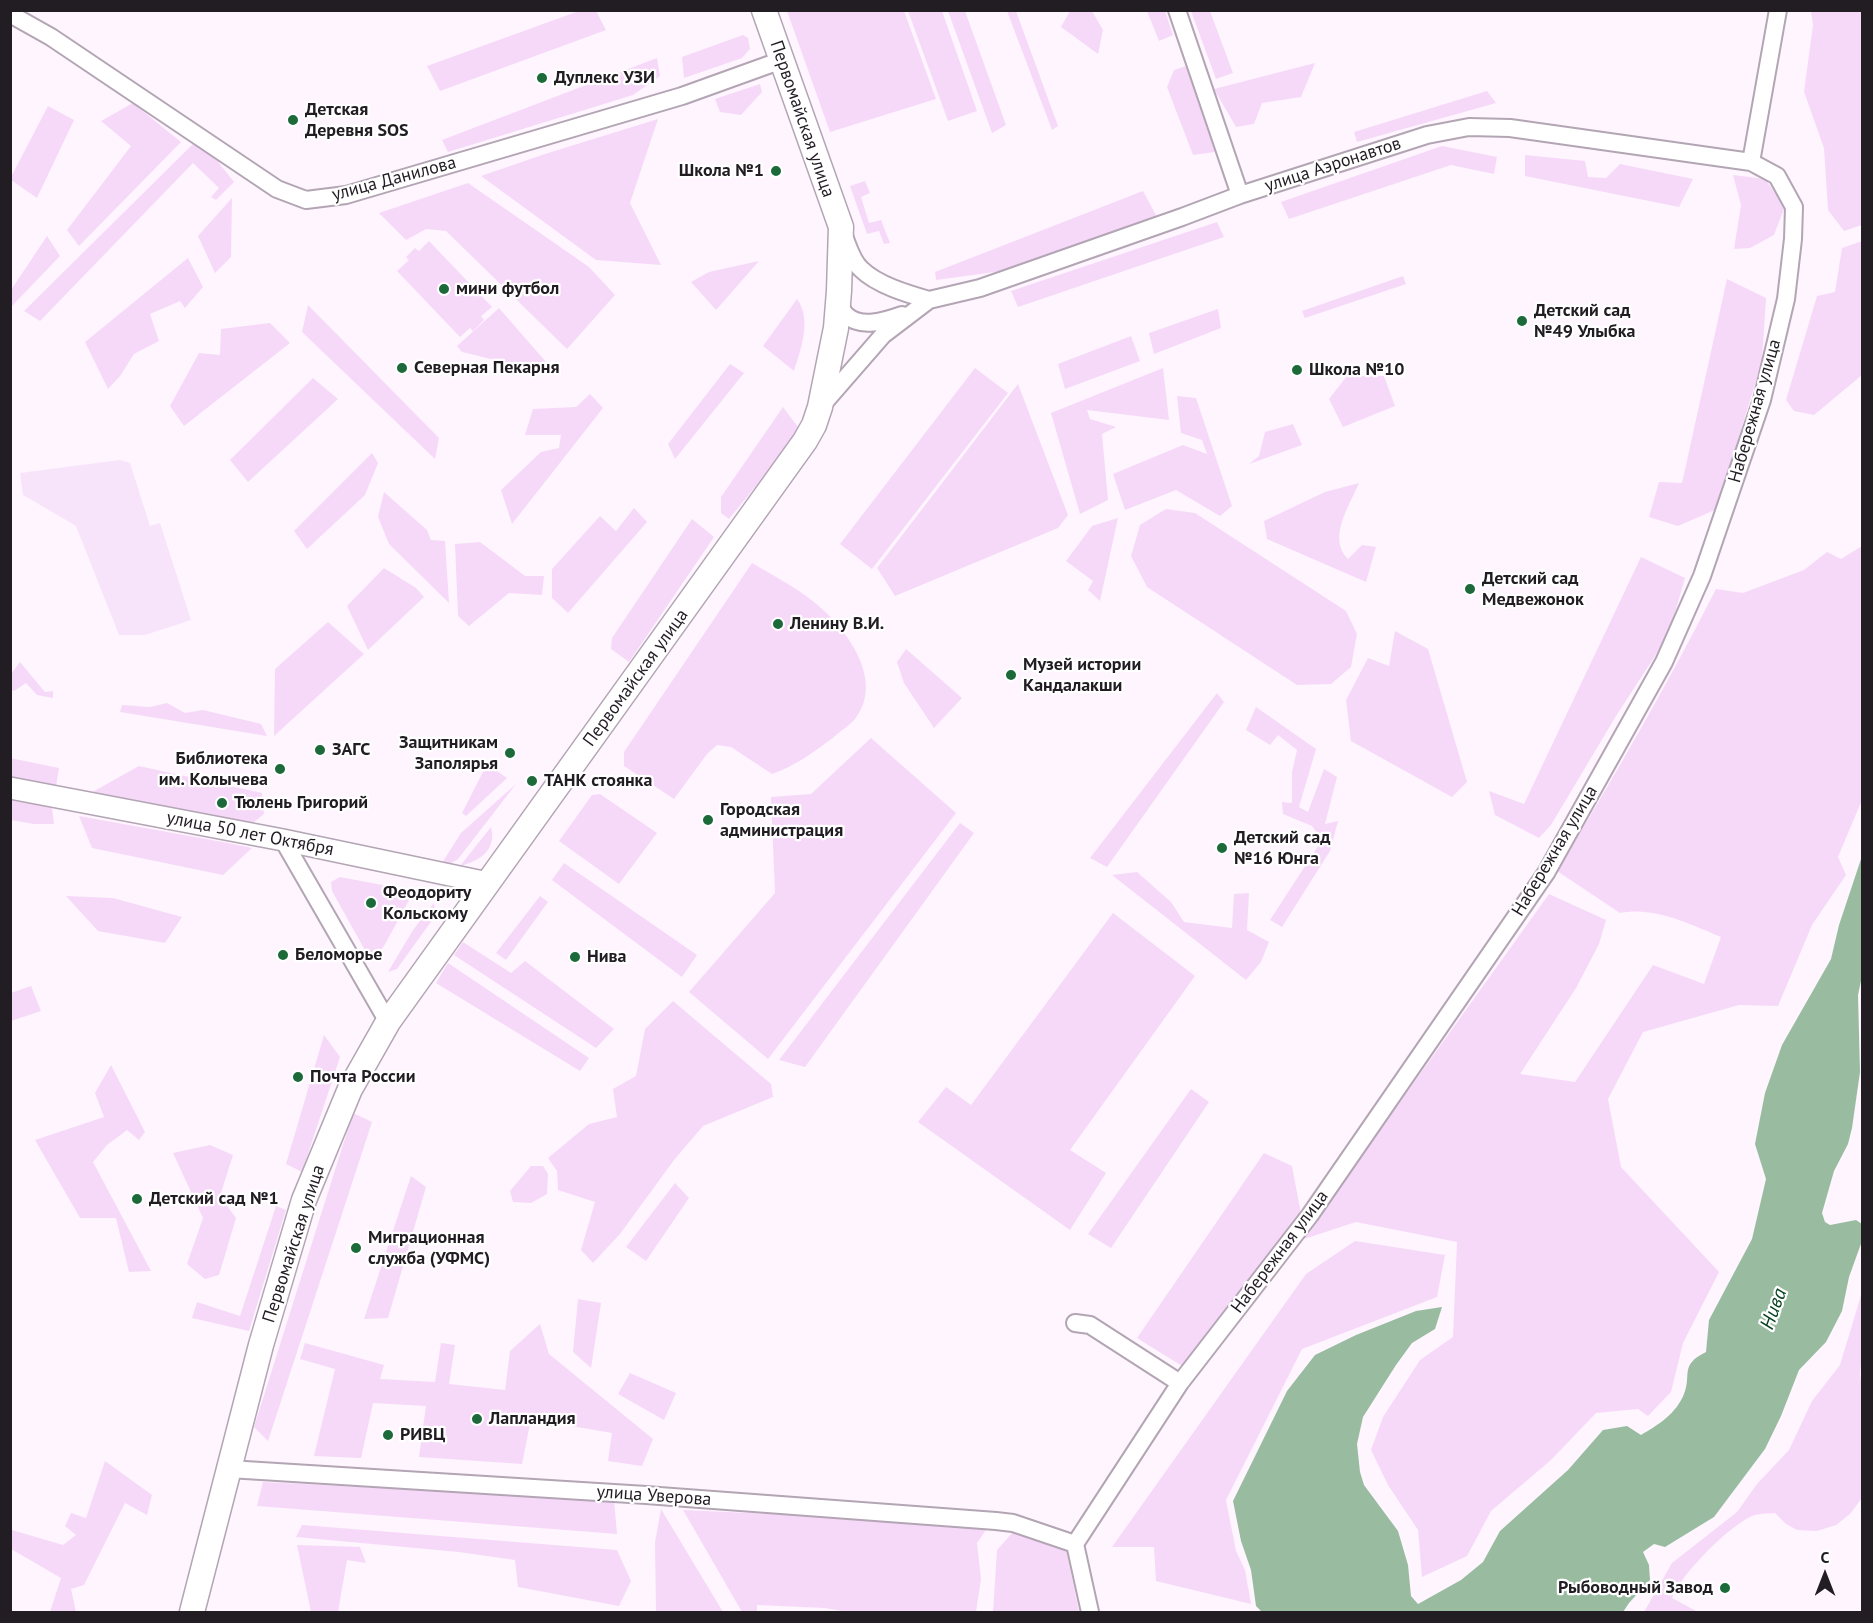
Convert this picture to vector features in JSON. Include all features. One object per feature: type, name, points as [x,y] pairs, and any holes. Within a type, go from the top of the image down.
[{"type":"main road","name":"Первомайская улица","points":[[192,1612],[261,1345],[304,1200],[350,1089],[388,1022],[806,441],[814,425],[820,407],[836,328],[840,227],[764,10]]},
{"type":"street","points":[[1177,10],[1240,195]]},
{"type":"street","points":[[1751,162],[1778,10]]},
{"type":"street","name":"улица Данилова","points":[[10,14],[51,37],[277,189],[306,200],[346,195],[682,96],[782,60]]},
{"type":"street","name":"улица Аэронавтов","points":[[929,300],[980,288],[1240,195],[1427,135],[1469,127],[1510,128],[1556,133],[1684,154],[1751,162]]},
{"type":"street","name":"Набережная улица","points":[[1075,1544],[1180,1383],[1310,1215],[1546,873],[1664,662],[1699,584],[1762,400],[1786,299],[1794,207],[1777,176],[1751,162]]},
{"type":"street","name":"Первомайская улица","points":[[840,227],[861,269],[886,284],[929,300]]},
{"type":"street","points":[[886,284],[859,278],[848,280],[839,297],[845,315],[859,322],[882,322],[913,312]]},
{"type":"street","name":"Первомайская улица","points":[[820,407],[883,335],[929,300]]},
{"type":"street","name":"улица 50 лет Октября","points":[[10,788],[283,840],[488,883]]},
{"type":"street","points":[[283,840],[388,1022]]},
{"type":"street","points":[[1076,1323],[1090,1325],[1180,1383]]},
{"type":"street","name":"улица Уверова","points":[[229,1469],[646,1495],[996,1521],[1013,1523],[1075,1544]]},
{"type":"street","points":[[1075,1544],[1090,1612]]},
{"type":"shaded area","points":[[579,11],[596,11],[606,30],[440,91],[427,66]]},
{"type":"shaded area","points":[[787,11],[904,11],[936,99],[830,132]]},
{"type":"shaded area","points":[[908,11],[942,11],[977,111],[948,121]]},
{"type":"shaded area","points":[[948,11],[965,11],[1006,125],[992,133]]},
{"type":"shaded area","points":[[1007,11],[1016,11],[1058,126],[1052,130]]},
{"type":"shaded area","points":[[1070,11],[1092,11],[1103,30],[1098,54],[1061,27]]},
{"type":"shaded area","points":[[1147,11],[1165,11],[1173,35],[1159,41]]},
{"type":"shaded area","points":[[1191,11],[1210,11],[1233,73],[1216,79]]},
{"type":"shaded area","points":[[1811,11],[1862,11],[1862,225],[1844,231],[1828,210],[1824,148],[1804,92],[1813,25]]},
{"type":"shaded area","points":[[743,35],[748,38],[750,49],[742,58],[684,78],[682,57]]},
{"type":"shaded area","points":[[657,58],[660,76],[633,95],[448,152],[442,140]]},
{"type":"shaded area","points":[[1315,63],[1301,97],[1262,103],[1254,124],[1236,127],[1214,89]]},
{"type":"shaded area","points":[[1186,66],[1215,152],[1193,155],[1167,87],[1174,70]]},
{"type":"shaded area","points":[[760,84],[762,92],[741,115],[720,112],[715,99]]},
{"type":"shaded area","points":[[1487,91],[1496,103],[1357,142],[1354,132]]},
{"type":"shaded area","points":[[133,103],[181,142],[79,246],[67,230],[131,146],[101,121]]},
{"type":"shaded area","points":[[48,106],[74,120],[37,198],[11,180],[11,177]]},
{"type":"shaded area","points":[[658,119],[630,203],[661,265],[596,260],[481,176],[545,154]]},
{"type":"shaded area","points":[[195,142],[217,155],[219,163],[234,182],[216,200],[211,197],[219,188],[193,163],[40,321],[24,311]]},
{"type":"shaded area","points":[[1442,146],[1497,157],[1494,174],[1451,165],[1289,219],[1281,202]]},
{"type":"shaded area","points":[[1525,155],[1585,161],[1588,177],[1606,178],[1620,164],[1693,179],[1679,207],[1525,176]]},
{"type":"shaded area","points":[[1733,175],[1765,179],[1785,206],[1774,235],[1750,248],[1734,249],[1741,205]]},
{"type":"shaded area","points":[[865,181],[870,193],[861,197],[869,223],[881,220],[890,243],[884,244],[879,231],[867,234],[850,186]]},
{"type":"shaded area","points":[[468,183],[589,267],[615,295],[567,349],[446,231],[426,229],[406,240],[379,213]]},
{"type":"shaded area","points":[[1143,191],[1157,217],[1002,271],[936,280],[935,272]]},
{"type":"shaded area","points":[[232,198],[231,257],[215,273],[198,236]]},
{"type":"shaded area","points":[[1217,222],[1224,237],[1018,307],[1011,291]]},
{"type":"shaded area","points":[[47,236],[60,256],[11,307],[11,290]]},
{"type":"shaded area","name":"мини футбол","points":[[429,241],[492,307],[481,316],[484,320],[473,331],[470,328],[460,337],[397,271],[409,260],[406,257],[415,248],[419,251]]},
{"type":"shaded area","points":[[1862,241],[1862,375],[1814,415],[1794,411],[1786,400],[1817,296],[1835,292],[1842,248]]},
{"type":"shaded area","points":[[188,258],[203,287],[185,308],[180,301],[150,314],[159,341],[134,354],[120,376],[108,389],[85,342]]},
{"type":"shaded area","points":[[759,261],[716,310],[691,282],[709,272]]},
{"type":"shaded area","points":[[1403,276],[1406,284],[1305,318],[1302,311]]},
{"type":"shaded area","points":[[1727,279],[1766,298],[1762,361],[1717,509],[1678,526],[1649,517],[1659,482],[1682,483]]},
{"type":"shaded area","points":[[797,299],[804,316],[804,334],[794,371],[763,346]]},
{"type":"shaded area","points":[[308,305],[439,438],[435,459],[302,332]]},
{"type":"shaded area","points":[[499,308],[546,362],[537,370],[462,352],[457,346]]},
{"type":"shaded area","points":[[1218,309],[1221,328],[1154,354],[1149,333]]},
{"type":"shaded area","points":[[270,323],[290,343],[184,426],[170,406],[199,353],[220,355],[221,329]]},
{"type":"shaded area","points":[[1131,336],[1140,361],[1065,389],[1058,364]]},
{"type":"shaded area","points":[[730,364],[744,373],[675,459],[668,444]]},
{"type":"shaded area","points":[[975,368],[1008,393],[872,569],[840,544]]},
{"type":"shaded area","points":[[1163,368],[1169,420],[1087,410],[1090,419],[1116,427],[1102,434],[1108,500],[1080,514],[1051,413]]},
{"type":"shaded area","points":[[1347,376],[1384,376],[1395,406],[1343,427],[1329,399]]},
{"type":"shaded area","points":[[313,378],[338,399],[248,482],[230,460]]},
{"type":"shaded area","points":[[1018,384],[1068,515],[1058,528],[895,596],[877,568]]},
{"type":"shaded area","points":[[590,394],[603,408],[512,524],[501,490],[541,452],[559,448],[561,435],[525,435],[533,409],[576,407]]},
{"type":"shaded area","points":[[1177,396],[1196,398],[1232,506],[1220,516],[1176,490],[1125,510],[1113,474],[1183,445],[1207,454],[1202,440],[1181,433]]},
{"type":"shaded area","points":[[783,407],[801,431],[729,519],[721,513],[721,497]]},
{"type":"shaded area","points":[[1293,424],[1302,445],[1249,464],[1259,456],[1265,432]]},
{"type":"shaded area","points":[[372,453],[378,463],[365,495],[307,549],[294,531]]},
{"type":"shaded area","points":[[120,460],[130,463],[150,526],[160,523],[191,620],[145,635],[119,635],[76,526],[23,495],[20,473]]},
{"type":"shaded area","points":[[1359,483],[1342,522],[1339,542],[1348,559],[1362,545],[1376,547],[1366,582],[1267,539],[1264,521],[1325,492]]},
{"type":"shaded area","points":[[384,492],[427,530],[431,540],[445,541],[449,603],[389,544],[378,517]]},
{"type":"shaded area","points":[[634,508],[647,522],[568,613],[552,598],[552,569],[600,516],[616,531]]},
{"type":"shaded area","points":[[1166,509],[1195,513],[1346,611],[1357,634],[1351,667],[1331,684],[1297,685],[1147,587],[1131,556],[1140,525]]},
{"type":"shaded area","points":[[1118,518],[1100,601],[1088,590],[1093,581],[1066,561],[1092,526]]},
{"type":"shaded area","points":[[692,519],[714,537],[629,662],[611,649],[612,638]]},
{"type":"shaded area","points":[[480,542],[525,576],[544,576],[542,595],[509,593],[469,626],[458,616],[455,544]]},
{"type":"shaded area","points":[[1862,546],[1862,800],[1838,857],[1846,875],[1812,925],[1778,1006],[1739,1005],[1643,1032],[1608,1099],[1621,1167],[1719,1272],[1683,1343],[1671,1392],[1648,1416],[1638,1409],[1596,1413],[1551,1460],[1491,1511],[1467,1556],[1422,1577],[1418,1530],[1388,1485],[1371,1450],[1383,1417],[1420,1360],[1453,1337],[1457,1242],[1356,1222],[1301,1240],[1549,894],[1606,920],[1599,944],[1576,988],[1520,1074],[1575,1082],[1653,965],[1704,984],[1721,937],[1659,914],[1633,911],[1620,913],[1557,871],[1639,732],[1716,589],[1743,593],[1804,570],[1827,552],[1841,559]]},
{"type":"shaded area","points":[[1641,557],[1685,578],[1668,636],[1616,716],[1551,825],[1539,838],[1495,815],[1489,791],[1524,804]]},
{"type":"shaded area","points":[[752,563],[805,595],[843,631],[860,659],[865,674],[866,690],[863,705],[855,719],[834,737],[796,763],[772,774],[731,747],[717,745],[707,754],[674,799],[624,766],[624,752]]},
{"type":"shaded area","points":[[384,568],[416,588],[424,597],[368,650],[347,606]]},
{"type":"shaded area","points":[[328,622],[364,654],[274,736],[275,669]]},
{"type":"shaded area","points":[[1395,631],[1428,649],[1467,782],[1452,797],[1351,741],[1346,700],[1368,658],[1389,666]]},
{"type":"shaded area","points":[[906,649],[962,698],[934,728],[904,683],[897,662]]},
{"type":"shaded area","points":[[20,662],[45,692],[53,691],[53,698],[37,695],[26,683],[14,691],[11,690],[11,674]]},
{"type":"shaded area","points":[[1217,693],[1224,702],[1107,867],[1090,858]]},
{"type":"shaded area","points":[[167,703],[185,713],[203,710],[261,724],[267,736],[120,712],[122,705],[150,707]]},
{"type":"shaded area","points":[[1256,707],[1316,749],[1299,807],[1308,812],[1324,769],[1337,777],[1325,824],[1338,821],[1330,851],[1282,927],[1270,920],[1322,840],[1312,826],[1283,814],[1282,802],[1292,803],[1292,772],[1297,750],[1278,735],[1270,745],[1246,730]]},
{"type":"shaded area","points":[[871,738],[956,813],[768,1059],[689,992],[775,893],[771,797],[811,794]]},
{"type":"shaded area","points":[[10,758],[59,768],[55,793],[11,785]]},
{"type":"shaded area","points":[[487,764],[507,778],[466,816],[462,813]]},
{"type":"shaded area","points":[[139,766],[262,793],[264,814],[248,827],[87,795]]},
{"type":"shaded area","points":[[516,784],[458,859],[450,864],[442,863],[461,833]]},
{"type":"shaded area","points":[[600,794],[657,833],[619,884],[559,841],[592,795]]},
{"type":"shaded area","points":[[10,800],[52,808],[54,824],[34,824],[11,820]]},
{"type":"shaded area","points":[[79,816],[252,848],[223,875],[92,848]]},
{"type":"shaded area","points":[[960,823],[974,833],[805,1067],[779,1060]]},
{"type":"shaded area","points":[[491,827],[492,842],[489,848],[480,858],[460,866]]},
{"type":"shaded area","points":[[564,863],[697,955],[682,977],[552,880]]},
{"type":"shaded area","points":[[1137,872],[1171,902],[1184,922],[1232,928],[1234,894],[1249,893],[1247,930],[1269,942],[1261,962],[1246,980],[1112,875]]},
{"type":"shaded area","points":[[340,877],[414,891],[384,946],[371,961],[332,891],[331,882]]},
{"type":"shaded area","points":[[66,896],[113,898],[182,917],[165,943],[98,931]]},
{"type":"shaded area","points":[[540,896],[548,902],[506,960],[496,953]]},
{"type":"shaded area","points":[[434,903],[433,919],[397,969],[388,972],[413,930]]},
{"type":"shaded area","points":[[1113,913],[1195,976],[1070,1150],[1106,1173],[1070,1230],[918,1122],[946,1087],[971,1105]]},
{"type":"shaded area","points":[[463,942],[511,973],[525,961],[614,1029],[596,1048],[454,955]]},
{"type":"shaded area","points":[[448,963],[589,1058],[580,1071],[436,983]]},
{"type":"shaded area","points":[[31,986],[41,1011],[11,1021],[11,993]]},
{"type":"shaded area","points":[[673,1001],[771,1084],[773,1097],[703,1126],[674,1160],[620,1234],[593,1263],[581,1250],[595,1202],[558,1190],[557,1171],[548,1158],[589,1124],[617,1117],[613,1089],[636,1076],[645,1029]]},
{"type":"shaded area","points":[[324,1035],[340,1057],[302,1172],[286,1164]]},
{"type":"shaded area","points":[[111,1065],[145,1132],[139,1140],[127,1130],[107,1145],[93,1162],[151,1271],[129,1272],[116,1218],[80,1218],[35,1140],[104,1117],[95,1093]]},
{"type":"shaded area","points":[[1191,1089],[1209,1102],[1111,1248],[1088,1234]]},
{"type":"shaded area","points":[[353,1113],[372,1122],[268,1441],[254,1427]]},
{"type":"shaded area","points":[[210,1145],[233,1155],[220,1196],[236,1218],[219,1275],[205,1279],[187,1264],[203,1218],[173,1153]]},
{"type":"shaded area","points":[[1264,1153],[1292,1166],[1301,1214],[1182,1366],[1137,1338]]},
{"type":"shaded area","points":[[531,1166],[543,1166],[548,1174],[547,1194],[531,1203],[513,1202],[510,1191]]},
{"type":"shaded area","points":[[411,1176],[426,1187],[388,1318],[364,1319]]},
{"type":"shaded area","points":[[675,1183],[689,1198],[646,1261],[626,1247]]},
{"type":"shaded area","points":[[276,1206],[286,1210],[249,1331],[192,1318],[197,1302],[240,1316]]},
{"type":"shaded area","points":[[1355,1241],[1445,1255],[1437,1297],[1302,1349],[1226,1500],[1236,1551],[1245,1570],[1251,1604],[1156,1581],[1154,1547],[1112,1547],[1306,1274]]},
{"type":"shaded area","points":[[1862,1292],[1860,1374],[1862,1498],[1850,1514],[1836,1525],[1817,1531],[1797,1530],[1786,1524],[1775,1513],[1752,1516],[1742,1521],[1695,1564],[1672,1598],[1698,1612],[1644,1612],[1672,1563],[1737,1512],[1757,1484],[1789,1450],[1812,1401],[1840,1365]]},
{"type":"shaded area","points":[[578,1299],[601,1303],[591,1368],[573,1352]]},
{"type":"shaded area","points":[[540,1324],[549,1354],[653,1439],[642,1466],[608,1461],[612,1433],[531,1419],[522,1464],[419,1457],[426,1406],[373,1403],[361,1458],[314,1456],[335,1369],[300,1359],[305,1343],[384,1365],[380,1379],[435,1382],[441,1343],[455,1345],[449,1384],[505,1390],[510,1351]]},
{"type":"shaded area","points":[[630,1373],[676,1393],[664,1420],[618,1394]]},
{"type":"shaded area","points":[[105,1461],[152,1495],[147,1515],[125,1503],[84,1585],[71,1589],[76,1612],[50,1612],[61,1578],[11,1549],[12,1530],[63,1545],[76,1535],[65,1526],[71,1513],[86,1518]]},
{"type":"shaded area","points":[[263,1482],[614,1500],[617,1534],[257,1506]]},
{"type":"shaded area","points":[[661,1509],[723,1612],[656,1612],[655,1542]]},
{"type":"shaded area","points":[[683,1510],[859,1518],[988,1527],[977,1543],[981,1579],[976,1612],[848,1612],[825,1608],[757,1605],[757,1612],[742,1612]]},
{"type":"shaded area","points":[[302,1525],[617,1550],[631,1581],[619,1606],[518,1587],[515,1560],[459,1552],[296,1537]]},
{"type":"shaded area","points":[[1022,1531],[1066,1549],[1079,1612],[993,1612],[997,1550],[1013,1532]]},
{"type":"shaded area","points":[[297,1545],[360,1547],[366,1563],[347,1560],[338,1612],[311,1612]]},
{"type":"water","name":"Нива","points":[[1862,856],[1862,976],[1858,995],[1860,1072],[1848,1144],[1834,1171],[1822,1213],[1825,1222],[1830,1225],[1856,1220],[1862,1224],[1862,1241],[1849,1277],[1842,1311],[1826,1342],[1799,1370],[1765,1449],[1714,1517],[1665,1547],[1654,1544],[1643,1552],[1649,1565],[1650,1580],[1623,1612],[1262,1612],[1256,1606],[1251,1570],[1241,1541],[1233,1501],[1287,1391],[1315,1355],[1356,1335],[1416,1311],[1442,1307],[1435,1329],[1412,1343],[1363,1417],[1357,1444],[1364,1485],[1398,1531],[1408,1565],[1411,1596],[1418,1604],[1461,1580],[1483,1562],[1500,1531],[1568,1470],[1603,1430],[1627,1426],[1641,1435],[1660,1423],[1681,1401],[1689,1366],[1692,1361],[1706,1352],[1709,1320],[1752,1239],[1766,1179],[1755,1144],[1765,1093],[1782,1045],[1831,959],[1839,925]]},
{"type":"place","name":"Дуплекс УЗИ","points":[[542,78]]},
{"type":"place","name":"Детская Деревня SOS","points":[[293,120]]},
{"type":"place","name":"Школа №1","points":[[776,171]]},
{"type":"place","name":"мини футбол","points":[[444,289]]},
{"type":"place","name":"Детский сад №49 Улыбка","points":[[1522,321]]},
{"type":"place","name":"Северная Пекарня","points":[[402,368]]},
{"type":"place","name":"Школа №10","points":[[1297,370]]},
{"type":"place","name":"Детский сад Медвежонок","points":[[1470,589]]},
{"type":"place","name":"Ленину В.И.","points":[[778,624]]},
{"type":"place","name":"Музей истории Кандалакши","points":[[1011,675]]},
{"type":"place","name":"ЗАГС","points":[[320,750]]},
{"type":"place","name":"Защитникам Заполярья","points":[[510,753]]},
{"type":"place","name":"Библиотека им. Колычева","points":[[280,769]]},
{"type":"place","name":"ТАНК стоянка","points":[[532,781]]},
{"type":"place","name":"Тюлень Григорий","points":[[222,803]]},
{"type":"place","name":"Городская администрация","points":[[708,820]]},
{"type":"place","name":"Детский сад №16 Юнга","points":[[1222,848]]},
{"type":"place","name":"Феодориту Кольскому","points":[[371,903]]},
{"type":"place","name":"Беломорье","points":[[283,955]]},
{"type":"place","name":"Нива","points":[[575,957]]},
{"type":"place","name":"Почта России","points":[[298,1077]]},
{"type":"place","name":"Детский сад №1","points":[[137,1199]]},
{"type":"place","name":"Миграционная служба (УФМС)","points":[[356,1248]]},
{"type":"place","name":"Лапландия","points":[[477,1419]]},
{"type":"place","name":"РИВЦ","points":[[388,1435]]},
{"type":"place","name":"Рыбоводный Завод","points":[[1725,1588]]}]
